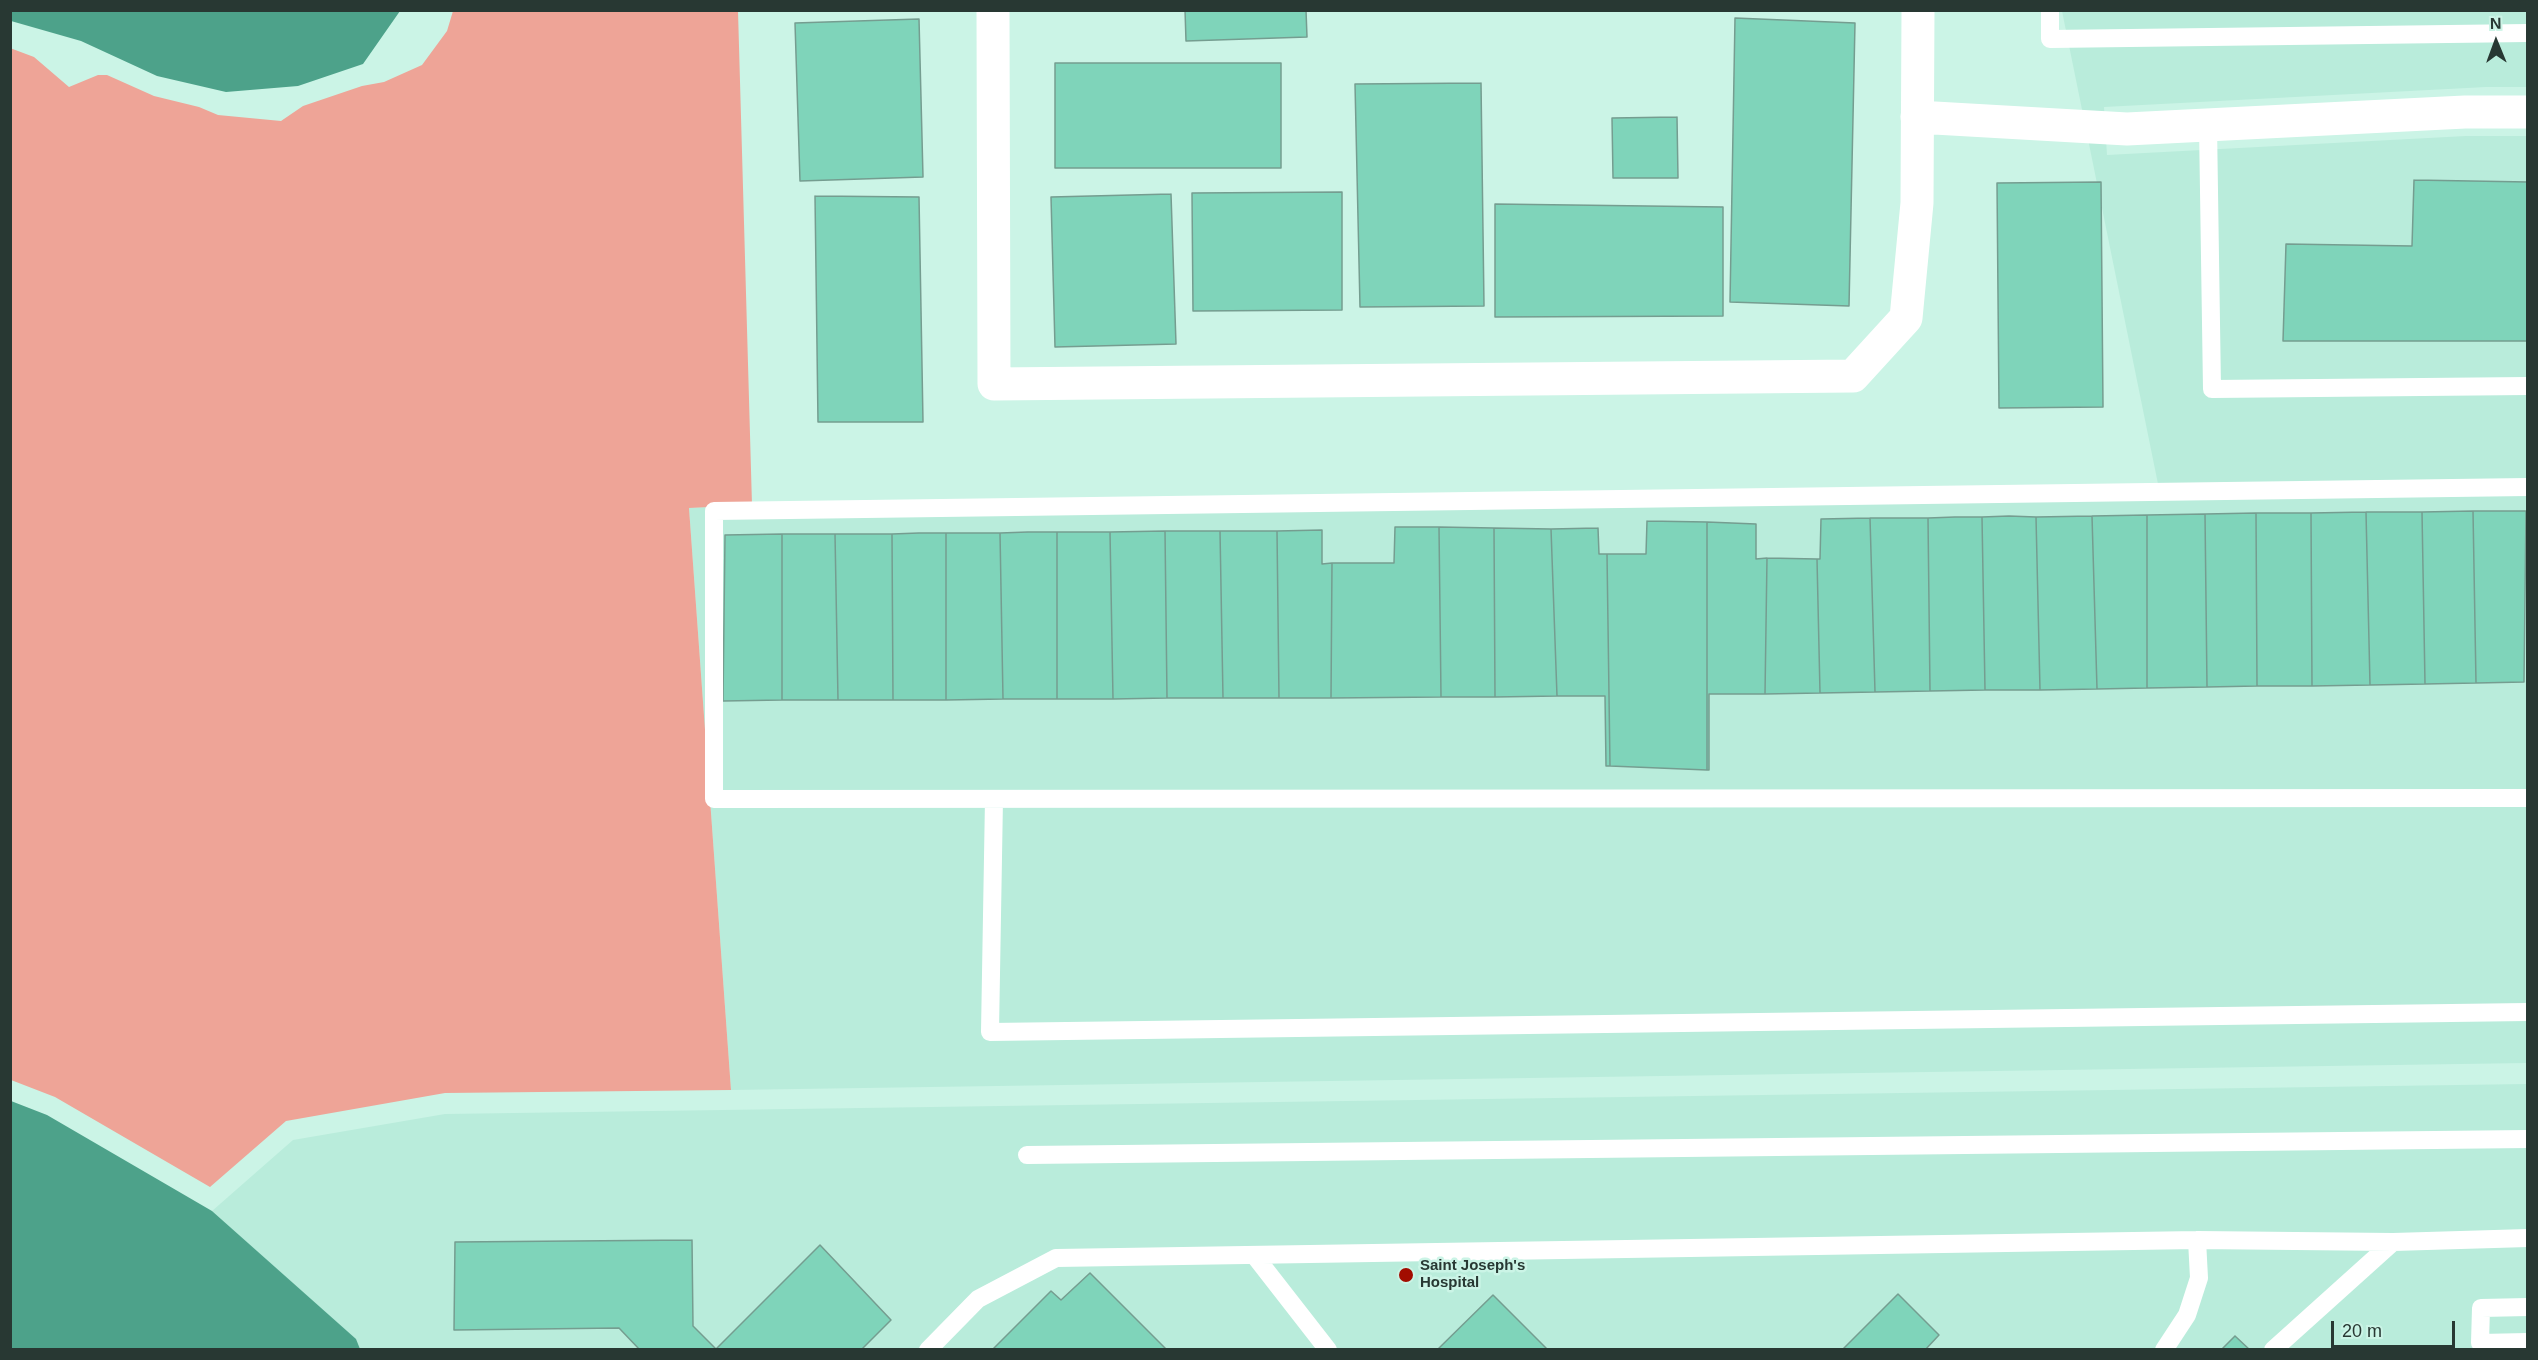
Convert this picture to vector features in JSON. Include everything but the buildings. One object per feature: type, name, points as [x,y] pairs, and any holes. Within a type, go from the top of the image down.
[{"type":"street","points":[[993,10],[994,384],[1853,376],[1906,318],[1917,203],[1918,10]]},
{"type":"street","points":[[1917,117],[2127,129],[2466,112],[2528,112]]},
{"type":"lane","points":[[2050,10],[2050,39],[2528,33]]},
{"type":"lane","points":[[2208,125],[2212,389],[2528,386]]},
{"type":"lane","points":[[2528,487],[714,511],[714,799],[2528,798]]},
{"type":"lane","points":[[994,799],[990,1032],[2528,1012]]},
{"type":"lane","points":[[1027,1155],[2528,1139]]},
{"type":"lane","points":[[928,1350],[978,1299],[1056,1258],[2197,1240],[2393,1242],[2528,1238]]},
{"type":"lane","points":[[2164,1350],[2187,1316],[2199,1278],[2197,1240]]},
{"type":"lane","points":[[2273,1350],[2393,1242]]},
{"type":"lane","points":[[1254,1255],[1328,1350]]},
{"type":"lane","points":[[2528,1307],[2481,1308],[2480,1343],[2528,1342]]},
{"type":"shaded area","points":[[11,10],[400,11],[363,64],[298,86],[226,92],[157,76],[81,41],[11,21]]},
{"type":"shaded area","points":[[453,11],[738,11],[752,505],[689,508],[731,1090],[445,1093],[286,1121],[210,1187],[55,1097],[11,1080],[10,48],[34,57],[69,87],[98,75],[107,75],[154,96],[199,107],[218,115],[281,121],[303,106],[362,86],[384,82],[422,65],[447,31]]},
{"type":"shaded area","points":[[2062,11],[2527,11],[2527,87],[2486,87],[2104,107],[2107,155],[2466,136],[2527,136],[2527,1063],[731,1090],[689,508],[752,505],[2158,484]]},
{"type":"shaded area","name":"Saint Joseph's Hospital","points":[[2527,1084],[2527,1349],[360,1349],[355,1339],[212,1211],[293,1140],[445,1114]]},
{"type":"shaded area","points":[[11,1101],[47,1115],[212,1211],[356,1339],[360,1349],[11,1349]]},
{"type":"place","name":"Saint Joseph's Hospital","points":[[1406,1275]]}]
